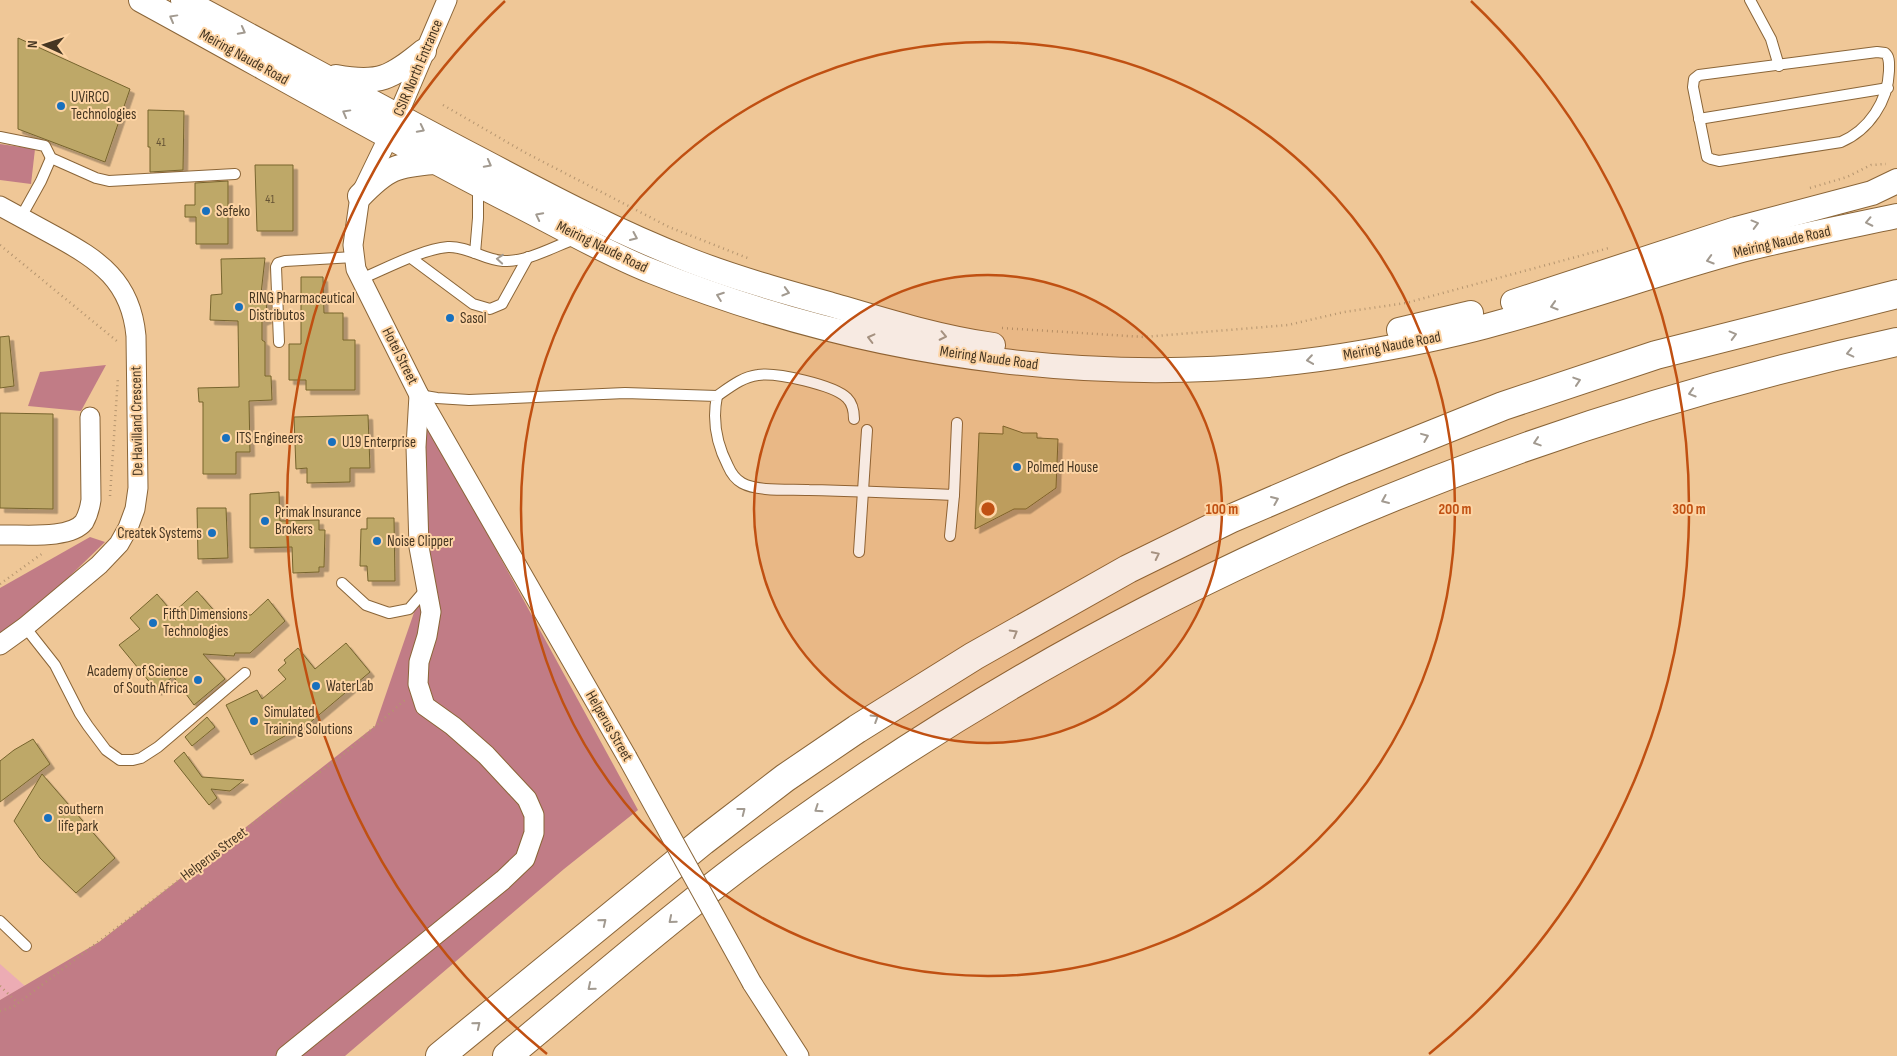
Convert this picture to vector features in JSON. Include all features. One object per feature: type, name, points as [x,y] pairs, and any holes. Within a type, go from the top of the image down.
[{"type":"highway","points":[[440,1056],[703,841],[785,778],[857,729],[974,656],[1128,569],[1239,516],[1503,406],[1656,355],[1897,294]]},
{"type":"highway","points":[[507,1056],[723,878],[788,830],[962,714],[1094,637],[1287,542],[1413,487],[1500,455],[1648,406],[1722,384],[1897,342]]},
{"type":"street","name":"Meiring Naude Road","points":[[141,0],[393,126],[631,236],[689,260],[744,280],[895,324],[942,336],[1043,351],[1130,356],[1201,354],[1280,348],[1393,331],[1511,303],[1736,229],[1872,193],[1883,197],[1897,194]]},
{"type":"street","name":"Meiring Naude Road","points":[[184,0],[322,75],[393,126],[434,162],[648,270],[737,302],[800,320],[881,341],[958,356],[1040,366],[1117,371],[1195,370],[1276,365],[1362,353],[1500,323],[1744,250],[1897,216]]},
{"type":"street","name":"CSIR North Entrance","points":[[393,126],[447,0]]},
{"type":"street","points":[[322,75],[356,81],[380,79],[397,72],[424,51]]},
{"type":"street","name":"Hotel Street","points":[[393,126],[360,196],[354,232],[354,257],[356,269],[419,395],[416,447],[419,547],[428,587],[431,612],[427,636],[419,662],[418,684]]},
{"type":"street","points":[[360,196],[385,172],[404,165],[434,162]]},
{"type":"street","points":[[1872,193],[1893,172]]},
{"type":"street","name":"De Havilland Crescent","points":[[0,206],[90,256],[108,272],[124,294],[133,318],[136,336],[138,466],[138,488],[135,509],[128,528],[119,544],[100,565],[25,627],[0,645]]},
{"type":"street","name":"Helperus Street","points":[[419,395],[627,757],[752,983],[799,1056]]},
{"type":"street","points":[[0,535],[65,532],[83,523],[90,509],[91,500],[90,417]]},
{"type":"street","points":[[286,1056],[503,880],[526,859],[534,834],[534,815],[527,799],[486,755],[453,726],[425,706],[418,684]]},
{"type":"lane","points":[[1750,0],[1771,39],[1779,66]]},
{"type":"lane","points":[[1882,52],[1887,54],[1888,57],[1888,88],[1880,105],[1864,128],[1841,142],[1720,161],[1707,157],[1693,87],[1694,79],[1697,77],[1779,66],[1882,52]]},
{"type":"lane","points":[[1699,119],[1888,88]]},
{"type":"lane","points":[[0,137],[45,146],[51,158],[96,178],[109,181],[235,174]]},
{"type":"lane","points":[[21,217],[51,158]]},
{"type":"lane","points":[[475,254],[478,184]]},
{"type":"lane","points":[[361,279],[411,258],[446,248],[458,247],[475,254],[504,261],[528,257],[580,237]]},
{"type":"lane","points":[[279,342],[276,267],[278,263],[354,257]]},
{"type":"lane","points":[[411,258],[473,304],[490,309],[502,304],[528,257]]},
{"type":"lane","points":[[419,395],[469,400],[625,394],[717,396],[748,377],[768,374],[836,391],[852,404],[854,419]]},
{"type":"lane","points":[[717,396],[714,412],[715,431],[719,446],[731,472],[741,483],[754,487],[771,488],[954,494]]},
{"type":"lane","points":[[950,536],[957,423]]},
{"type":"lane","points":[[859,552],[867,430]]},
{"type":"lane","points":[[342,583],[366,605],[389,614],[409,609],[428,587]]},
{"type":"lane","points":[[25,627],[55,664],[88,726],[106,750],[120,760],[141,758],[158,747],[245,673]]},
{"type":"lane","points":[[0,922],[26,946]]},
{"type":"path","points":[[443,105],[526,153],[669,228],[756,262]]},
{"type":"path","points":[[1809,188],[1847,177],[1871,165],[1893,172]]},
{"type":"path","points":[[996,327],[1144,337],[1288,326],[1344,312],[1406,303],[1613,247]]},
{"type":"path","name":"Helperus Street","points":[[0,1011],[13,1007],[345,753],[399,706],[418,684]]},
{"type":"path","points":[[0,986],[18,1003]]},
{"type":"shaded area","points":[[0,144],[35,149],[31,184],[0,180]]},
{"type":"shaded area","points":[[106,365],[81,411],[28,406],[40,372]]},
{"type":"shaded area","points":[[426,421],[638,810],[564,869],[345,1056],[0,1056],[0,1000],[99,942],[375,726],[419,598]]},
{"type":"shaded area","points":[[90,537],[105,542],[0,644],[0,588]]},
{"type":"shaded area","points":[[0,964],[25,986],[0,1000]]},
{"type":"building","points":[[18,38],[130,89],[105,162],[18,129]]},
{"type":"building","points":[[148,110],[184,111],[183,170],[150,172]]},
{"type":"building","points":[[255,165],[293,165],[293,231],[257,231]]},
{"type":"building","name":"Sefeko","points":[[228,181],[228,244],[196,244],[196,217],[185,217],[185,205],[195,205],[195,183]]},
{"type":"building","points":[[265,258],[261,294],[266,294],[267,319],[262,321],[262,340],[265,342],[265,376],[271,376],[272,400],[249,401],[250,452],[236,452],[236,474],[203,474],[203,402],[199,402],[198,388],[239,387],[238,321],[210,320],[211,295],[222,294],[221,259]]},
{"type":"building","points":[[301,277],[323,277],[324,313],[343,313],[343,340],[355,340],[355,390],[306,390],[306,380],[289,380],[289,344],[301,344]]},
{"type":"building","points":[[9,336],[14,386],[0,388],[0,337]]},
{"type":"building","points":[[0,413],[53,414],[53,509],[0,508]]},
{"type":"building","name":"U19 Enterprise","points":[[368,415],[370,468],[350,468],[350,482],[307,483],[307,468],[296,469],[294,417]]},
{"type":"building","name":"Polmed House","points":[[1003,426],[1023,433],[1037,433],[1037,438],[1058,439],[1056,488],[1026,509],[1014,509],[975,529],[979,433],[1003,434]]},
{"type":"building","points":[[279,492],[280,521],[319,520],[319,530],[325,530],[324,567],[319,567],[319,572],[293,573],[292,547],[250,548],[250,494]]},
{"type":"building","name":"Createk Systems","points":[[197,508],[226,508],[228,558],[198,559]]},
{"type":"building","points":[[367,518],[394,518],[395,581],[368,581],[367,566],[360,566],[361,529],[367,529]]},
{"type":"building","points":[[197,591],[217,614],[251,615],[268,599],[285,621],[250,653],[235,653],[234,656],[203,654],[225,679],[194,705],[173,676],[157,691],[119,645],[140,629],[130,618],[157,594],[173,613]]},
{"type":"building","name":"WaterLab","points":[[346,643],[370,672],[301,730],[299,728],[251,755],[226,705],[257,690],[262,699],[286,679],[278,670],[286,663],[284,660],[298,648],[315,669]]},
{"type":"building","points":[[207,717],[215,727],[192,746],[185,737]]},
{"type":"building","points":[[33,739],[50,764],[0,802],[0,761]]},
{"type":"building","points":[[184,752],[202,777],[244,780],[230,791],[211,789],[217,798],[209,805],[174,761]]},
{"type":"building","name":"southern life park","points":[[42,774],[115,858],[76,893],[40,858],[14,821]]},
{"type":"place","name":"UViRCO Technologies","points":[[61,106]]},
{"type":"place","name":"Sefeko","points":[[206,211]]},
{"type":"place","name":"RING Pharmaceutical Distributos","points":[[239,307]]},
{"type":"place","name":"Sasol","points":[[450,318]]},
{"type":"place","name":"ITS Engineers","points":[[226,438]]},
{"type":"place","name":"U19 Enterprise","points":[[332,442]]},
{"type":"place","name":"Polmed House","points":[[1017,467]]},
{"type":"place","name":"Primak Insurance Brokers","points":[[265,521]]},
{"type":"place","name":"Createk Systems","points":[[212,533]]},
{"type":"place","name":"Noise Clipper","points":[[377,541]]},
{"type":"place","name":"Fifth Dimensions Technologies","points":[[153,623]]},
{"type":"place","name":"Academy of Science of South Africa","points":[[198,680]]},
{"type":"place","name":"WaterLab","points":[[316,686]]},
{"type":"place","name":"Simulated Training Solutions","points":[[254,721]]},
{"type":"place","name":"southern life park","points":[[48,818]]}]
